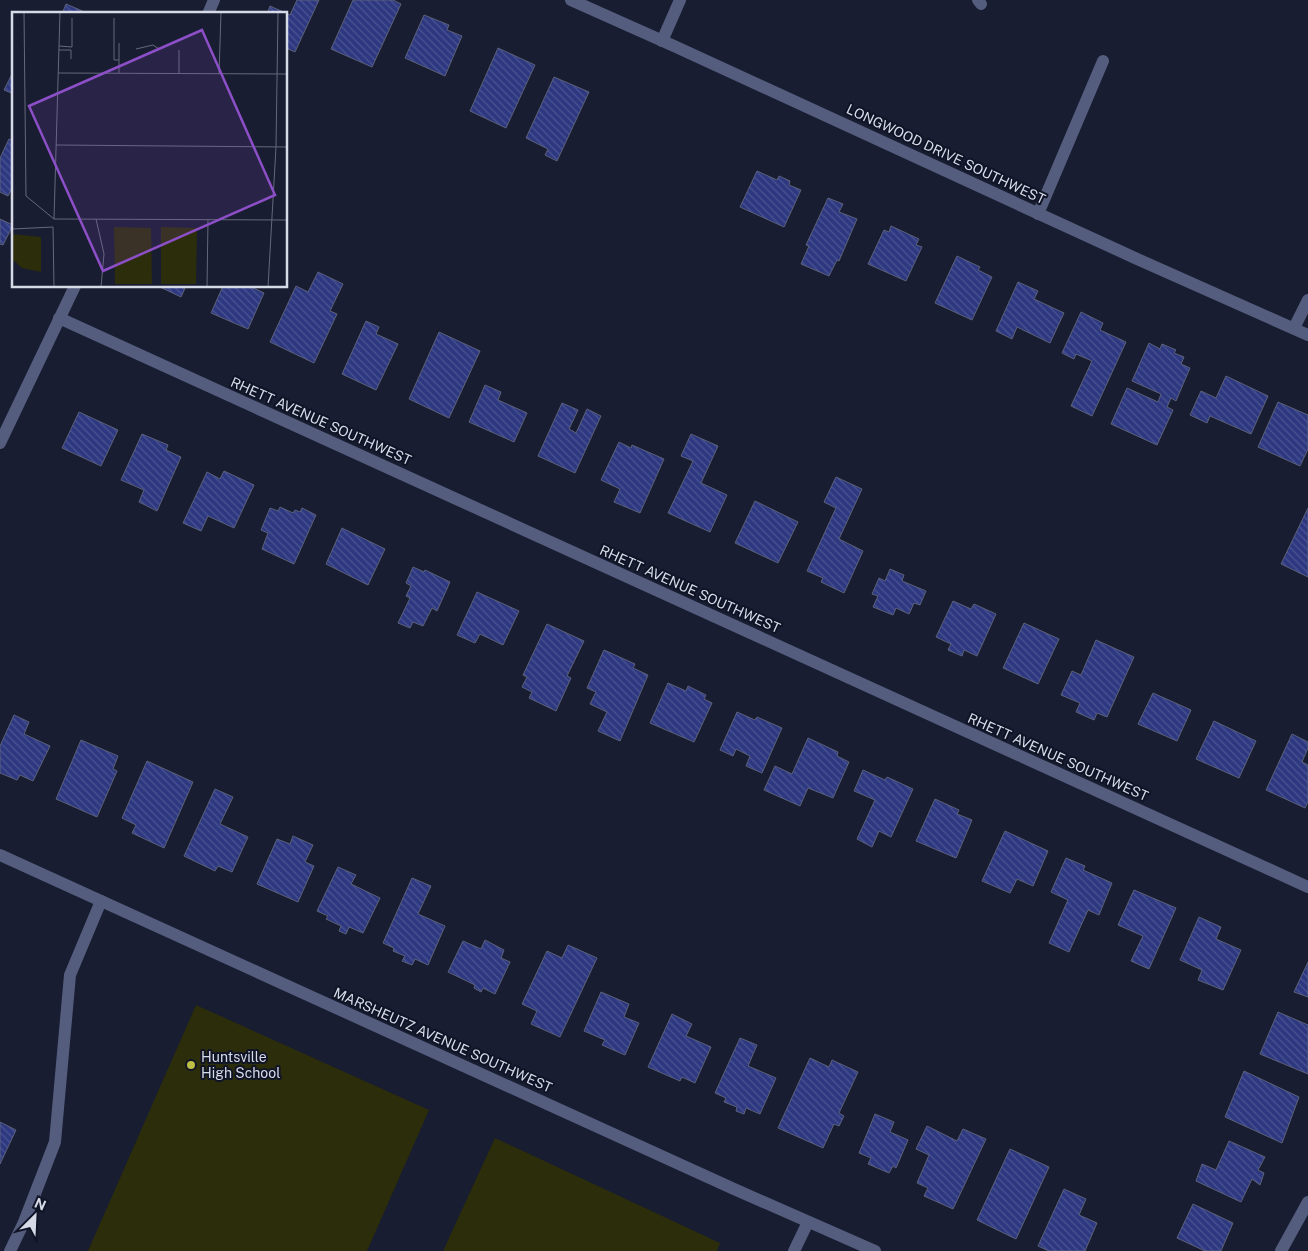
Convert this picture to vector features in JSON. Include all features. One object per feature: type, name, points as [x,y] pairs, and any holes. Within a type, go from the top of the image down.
[{"type":"street","points":[[209,12],[214,0]]},
{"type":"street","name":"LONGWOOD DRIVE SOUTHWEST","points":[[571,0],[1038,214],[1308,335]]},
{"type":"street","points":[[662,41],[680,0]]},
{"type":"street","points":[[1038,214],[1103,61]]},
{"type":"street","points":[[0,443],[74,288]]},
{"type":"street","points":[[1294,328],[1308,300]]},
{"type":"street","name":"RHETT AVENUE SOUTHWEST","points":[[59,318],[1308,887]]},
{"type":"street","name":"MARSHEUTZ AVENUE SOUTHWEST","points":[[0,855],[875,1251]]},
{"type":"street","points":[[10,1251],[24,1222],[55,1142],[70,975],[101,901]]},
{"type":"street","points":[[1281,1251],[1308,1202]]},
{"type":"street","points":[[794,1251],[808,1222]]},
{"type":"shaded area","points":[[196,1005],[429,1110],[367,1251],[88,1251]]},
{"type":"shaded area","points":[[495,1138],[720,1243],[717,1251],[443,1251]]},
{"type":"building","points":[[297,0],[319,0],[295,52],[288,49],[288,14],[290,15]]},
{"type":"building","points":[[353,0],[393,0],[401,4],[372,67],[331,49]]},
{"type":"building","points":[[66,4],[85,12],[63,12]]},
{"type":"building","points":[[270,6],[283,12],[268,12]]},
{"type":"building","points":[[424,15],[449,25],[447,30],[462,36],[445,76],[405,58]]},
{"type":"building","points":[[498,48],[535,65],[506,128],[470,111]]},
{"type":"building","points":[[12,74],[12,93],[4,90]]},
{"type":"building","points":[[554,77],[589,92],[557,161],[545,155],[548,149],[526,138]]},
{"type":"building","points":[[9,139],[12,140],[12,188],[8,196],[0,192],[0,158]]},
{"type":"building","points":[[757,171],[777,180],[779,176],[790,181],[789,185],[801,190],[784,227],[740,207]]},
{"type":"building","points":[[828,198],[843,204],[839,212],[857,219],[839,261],[837,260],[829,276],[801,264],[809,246],[806,245]]},
{"type":"building","points":[[0,219],[12,225],[12,227],[3,245],[0,244]]},
{"type":"building","points":[[891,226],[919,239],[916,245],[922,247],[906,281],[868,264],[884,230],[889,232]]},
{"type":"building","points":[[957,256],[980,267],[978,270],[992,277],[972,320],[935,303]]},
{"type":"building","points":[[318,272],[343,284],[330,311],[337,314],[314,363],[270,342],[296,286],[308,292]]},
{"type":"building","points":[[1018,282],[1038,291],[1034,299],[1064,313],[1050,343],[1017,327],[1012,339],[996,331]]},
{"type":"building","points":[[162,288],[185,288],[181,297]]},
{"type":"building","points":[[222,288],[253,288],[264,293],[248,329],[211,313]]},
{"type":"building","points":[[1081,312],[1103,323],[1100,330],[1126,342],[1092,416],[1071,406],[1092,361],[1076,354],[1074,359],[1062,353]]},
{"type":"building","points":[[366,321],[379,327],[376,334],[398,344],[376,390],[342,374]]},
{"type":"building","points":[[439,332],[480,351],[449,418],[409,399]]},
{"type":"building","points":[[1149,343],[1160,349],[1162,344],[1176,350],[1174,353],[1184,357],[1181,364],[1190,368],[1176,401],[1171,398],[1167,407],[1173,410],[1157,445],[1111,424],[1127,388],[1158,402],[1161,394],[1132,381]]},
{"type":"building","points":[[1226,376],[1268,396],[1251,434],[1210,416],[1207,423],[1190,415],[1201,391],[1216,398]]},
{"type":"building","points":[[485,385],[501,392],[498,400],[527,413],[514,442],[469,422]]},
{"type":"building","points":[[1278,402],[1308,415],[1308,449],[1300,466],[1258,447]]},
{"type":"building","points":[[562,403],[578,410],[569,429],[576,433],[587,409],[601,416],[575,473],[538,456]]},
{"type":"building","points":[[79,412],[118,430],[101,466],[62,448]]},
{"type":"building","points":[[142,434],[168,445],[166,450],[181,457],[157,511],[139,502],[144,490],[121,480]]},
{"type":"building","points":[[691,434],[718,446],[701,483],[727,495],[710,532],[668,513],[693,461],[681,456]]},
{"type":"building","points":[[619,442],[631,448],[632,445],[664,459],[640,513],[614,502],[620,489],[601,480]]},
{"type":"building","points":[[224,471],[254,485],[234,528],[208,516],[201,531],[183,523],[207,472],[220,479]]},
{"type":"building","points":[[836,477],[862,489],[839,539],[863,551],[844,593],[821,582],[823,578],[807,571],[836,508],[824,502]]},
{"type":"building","points":[[755,501],[798,522],[778,563],[735,543]]},
{"type":"building","points":[[280,507],[293,513],[295,510],[300,512],[302,508],[316,515],[294,564],[262,549],[268,533],[261,530],[270,508],[278,511]]},
{"type":"building","points":[[1308,508],[1308,577],[1281,564]]},
{"type":"building","points":[[342,528],[385,549],[368,585],[326,564]]},
{"type":"building","points":[[413,567],[424,572],[425,570],[450,582],[437,611],[432,608],[423,626],[413,622],[410,628],[398,623],[410,598],[406,596],[411,586],[406,583]]},
{"type":"building","points":[[890,569],[904,575],[902,581],[926,591],[920,605],[914,603],[909,614],[896,608],[893,615],[873,607],[878,596],[872,594],[879,578],[885,581]]},
{"type":"building","points":[[477,592],[519,611],[503,645],[480,634],[475,643],[457,635]]},
{"type":"building","points":[[953,601],[971,609],[974,604],[996,614],[977,656],[964,650],[962,656],[948,650],[951,644],[936,637]]},
{"type":"building","points":[[1024,623],[1059,639],[1038,684],[1003,668]]},
{"type":"building","points":[[547,624],[584,641],[567,676],[571,678],[556,711],[529,698],[532,692],[522,687],[527,677],[523,675]]},
{"type":"building","points":[[1096,640],[1134,657],[1107,717],[1097,713],[1094,720],[1076,712],[1080,703],[1061,695],[1072,671],[1081,675]]},
{"type":"building","points":[[604,650],[635,664],[633,668],[648,675],[620,741],[598,731],[607,712],[590,704],[596,692],[587,688]]},
{"type":"building","points":[[668,683],[686,691],[688,686],[706,695],[704,699],[712,703],[694,742],[650,723]]},
{"type":"building","points":[[1153,693],[1191,710],[1177,741],[1138,724]]},
{"type":"building","points":[[737,712],[755,720],[757,717],[782,728],[762,773],[746,766],[750,756],[736,749],[733,756],[720,750]]},
{"type":"building","points":[[14,715],[29,722],[24,734],[50,746],[33,781],[20,775],[17,780],[0,773],[0,746]]},
{"type":"building","points":[[1214,721],[1256,741],[1239,778],[1196,759]]},
{"type":"building","points":[[1292,734],[1308,742],[1308,748],[1302,762],[1308,765],[1308,802],[1305,808],[1266,790]]},
{"type":"building","points":[[808,738],[838,752],[837,756],[849,762],[833,798],[808,788],[800,806],[764,790],[775,766],[792,774]]},
{"type":"building","points":[[81,740],[118,756],[113,769],[117,771],[97,817],[56,799]]},
{"type":"building","points":[[147,761],[193,782],[164,848],[132,833],[136,825],[122,818]]},
{"type":"building","points":[[863,770],[885,780],[887,777],[913,789],[891,837],[879,831],[872,847],[857,839],[875,800],[854,791]]},
{"type":"building","points":[[215,789],[233,797],[220,824],[248,837],[232,872],[218,866],[215,871],[184,856]]},
{"type":"building","points":[[935,799],[959,810],[957,814],[972,820],[956,858],[916,841]]},
{"type":"building","points":[[1005,831],[1048,851],[1033,886],[1017,879],[1010,893],[982,881]]},
{"type":"building","points":[[293,836],[313,845],[305,862],[314,866],[298,902],[257,884],[277,839],[290,844]]},
{"type":"building","points":[[1066,858],[1085,866],[1083,870],[1112,883],[1099,915],[1088,910],[1069,952],[1049,943],[1068,900],[1051,892]]},
{"type":"building","points":[[338,867],[356,875],[351,884],[380,898],[363,933],[349,927],[346,934],[339,931],[341,926],[326,919],[328,916],[317,911]]},
{"type":"building","points":[[412,878],[431,886],[418,914],[445,926],[428,965],[415,959],[412,965],[402,961],[405,956],[393,951],[394,948],[383,943]]},
{"type":"building","points":[[1134,890],[1176,908],[1149,969],[1131,961],[1143,936],[1118,925]]},
{"type":"building","points":[[1199,917],[1221,927],[1216,939],[1241,950],[1223,990],[1198,980],[1202,970],[1180,960]]},
{"type":"building","points":[[485,940],[504,950],[501,958],[510,962],[495,994],[483,988],[481,992],[474,988],[475,985],[448,972],[463,941],[481,949]]},
{"type":"building","points":[[568,945],[597,958],[560,1037],[531,1024],[537,1011],[522,1004],[547,951],[562,958]]},
{"type":"building","points":[[1308,962],[1308,997],[1294,992]]},
{"type":"building","points":[[601,992],[629,1004],[624,1017],[639,1023],[625,1055],[602,1045],[605,1040],[584,1031]]},
{"type":"building","points":[[1278,1012],[1308,1025],[1308,1074],[1260,1054]]},
{"type":"building","points":[[672,1014],[692,1024],[686,1036],[711,1047],[695,1083],[682,1077],[680,1081],[648,1067]]},
{"type":"building","points":[[740,1038],[757,1045],[748,1066],[776,1078],[760,1114],[746,1108],[744,1114],[736,1111],[737,1107],[724,1102],[726,1098],[715,1093]]},
{"type":"building","points":[[810,1058],[829,1067],[832,1060],[858,1072],[839,1113],[844,1116],[839,1126],[834,1124],[823,1148],[778,1128]]},
{"type":"building","points":[[1244,1071],[1299,1097],[1282,1143],[1225,1117]]},
{"type":"building","points":[[875,1114],[894,1122],[890,1132],[908,1140],[896,1168],[893,1166],[889,1173],[868,1164],[871,1158],[859,1153]]},
{"type":"building","points":[[0,1122],[16,1130],[0,1164]]},
{"type":"building","points":[[927,1126],[957,1141],[963,1129],[986,1139],[953,1209],[924,1196],[928,1188],[917,1183],[929,1155],[916,1149]]},
{"type":"building","points":[[1229,1141],[1265,1157],[1258,1170],[1264,1173],[1260,1185],[1252,1179],[1241,1202],[1196,1181],[1202,1164],[1216,1170]]},
{"type":"building","points":[[1010,1149],[1049,1167],[1016,1239],[977,1220]]},
{"type":"building","points":[[1064,1189],[1086,1199],[1079,1215],[1097,1223],[1085,1251],[1049,1251],[1038,1246]]},
{"type":"building","points":[[1193,1204],[1233,1223],[1221,1251],[1205,1251],[1177,1238]]},
{"type":"place","name":"Huntsville High School","points":[[191,1065]]}]
